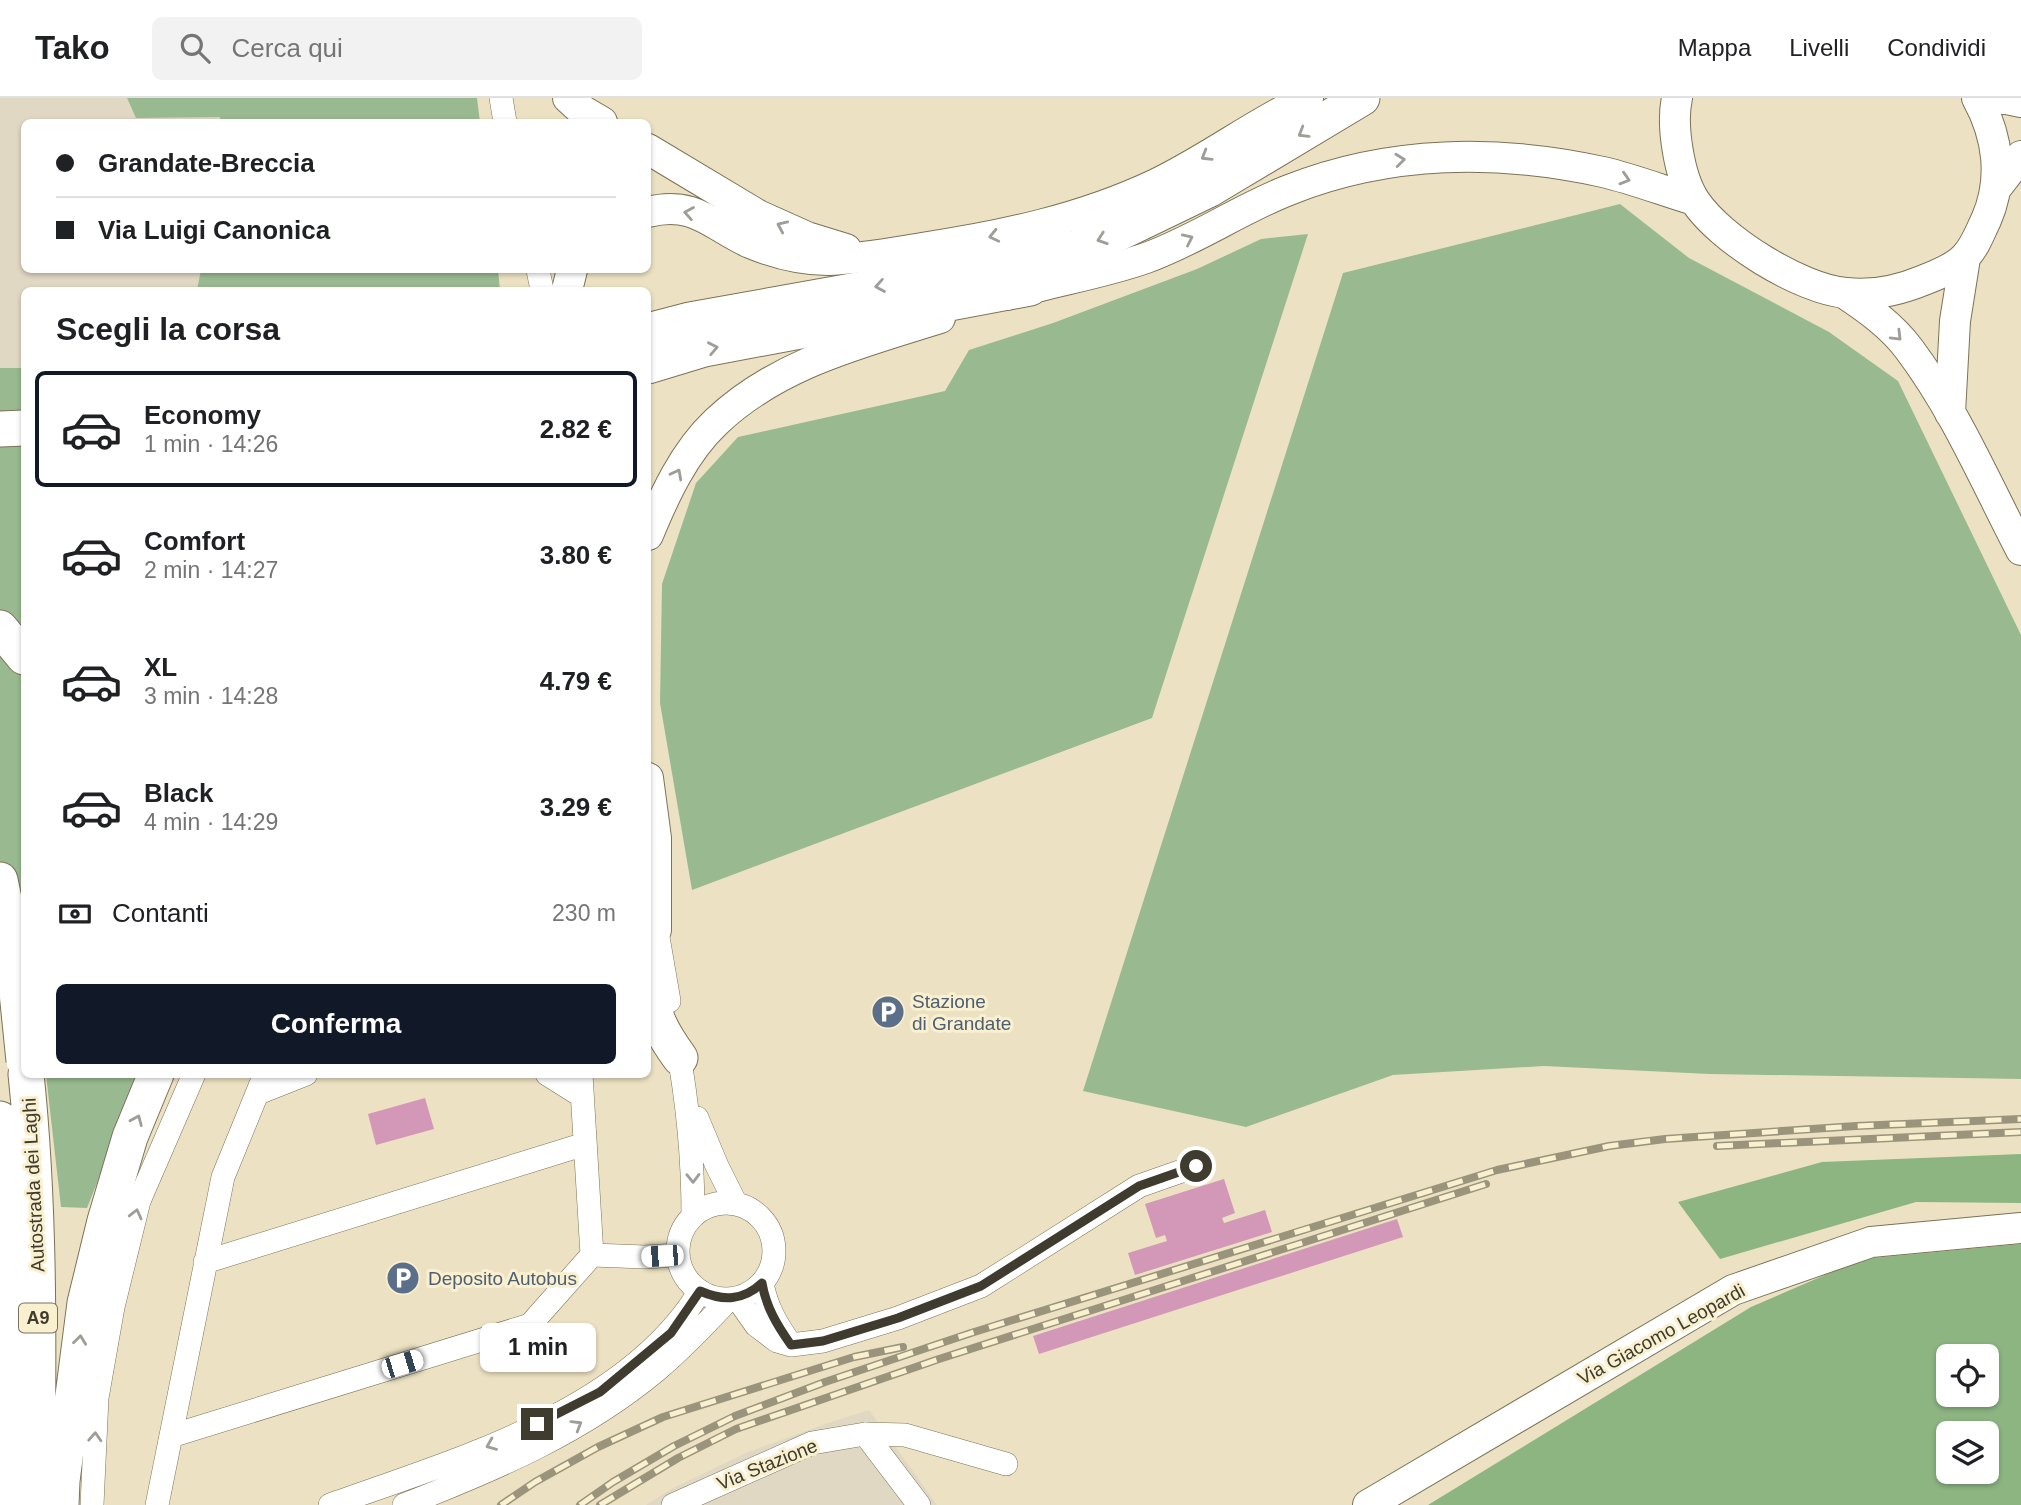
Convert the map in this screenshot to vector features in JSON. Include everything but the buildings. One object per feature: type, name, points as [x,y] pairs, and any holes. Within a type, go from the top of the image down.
[{"type":"highway","points":[[651,330],[690,320],[1020,261],[1077,247],[1121,232],[1210,189],[1362,98]]},
{"type":"highway","points":[[651,365],[704,349],[1030,288]]},
{"type":"highway","points":[[0,429],[21,428]]},
{"type":"highway","points":[[0,628],[21,653]]},
{"type":"highway","points":[[0,880],[11,933],[21,1031]]},
{"type":"highway","points":[[651,1001],[660,1031],[683,1074]]},
{"type":"highway","points":[[0,1064],[21,1061]]},
{"type":"highway","name":"Autostrada dei Laghi","points":[[10,1505],[11,1128],[25,1078]]},
{"type":"highway","points":[[61,1505],[85,1303],[130,1137],[154,1078]]},
{"type":"highway","name":"Autostrada dei Laghi","points":[[11,1128],[38,1289],[37,1505]]},
{"type":"main road","points":[[568,98],[597,119]]},
{"type":"main road","points":[[651,211],[683,211],[701,215],[747,242],[799,258],[826,260],[870,256],[971,241],[1064,220],[1157,184],[1308,98]]},
{"type":"main road","points":[[1677,98],[1674,136],[1694,200],[1722,230],[1746,250],[1775,268],[1844,293],[1878,293],[1908,286],[1938,274],[1965,258]]},
{"type":"main road","points":[[1950,413],[1955,321],[1965,258],[1982,230],[1997,187],[1997,157],[1993,132],[1977,98]]},
{"type":"main road","points":[[2002,98],[2021,102]]},
{"type":"main road","points":[[651,151],[758,215],[807,237],[870,256]]},
{"type":"main road","points":[[1997,187],[2021,156]]},
{"type":"main road","points":[[651,528],[657,511],[683,464],[714,423],[751,393],[793,368],[835,351],[1030,288],[1147,258],[1291,189],[1380,163],[1427,157],[1485,157],[1541,161],[1604,173],[1694,200]]},
{"type":"main road","points":[[1844,293],[1878,317],[1908,348],[1950,413],[2021,550]]},
{"type":"main road","points":[[651,800],[656,838],[656,930]]},
{"type":"main road","name":"Via Giacomo Leopardi","points":[[1367,1505],[1733,1290],[1871,1242],[2021,1228]]},
{"type":"street","points":[[501,98],[504,119]]},
{"type":"street","points":[[651,893],[683,1074],[693,1154],[694,1216]]},
{"type":"street","points":[[683,1074],[717,1167],[736,1204]]},
{"type":"street","points":[[92,1505],[97,1398],[113,1307],[139,1201],[192,1078]]},
{"type":"street","points":[[157,1505],[223,1177],[261,1084],[288,1078]]},
{"type":"street","points":[[171,1436],[530,1325],[592,1255],[581,1085],[559,1078]]},
{"type":"street","points":[[205,1262],[585,1144]]},
{"type":"street","points":[[733,1298],[764,1333],[791,1345],[823,1341],[898,1318],[981,1286],[1139,1186],[1196,1166]]},
{"type":"street","points":[[736,1204],[760,1217],[768,1229],[773,1242],[772,1264],[755,1290],[733,1298],[714,1298],[689,1282],[681,1269],[679,1241],[684,1227],[694,1216],[713,1206],[736,1204]]},
{"type":"street","points":[[592,1255],[678,1255]]},
{"type":"street","points":[[762,1283],[774,1320],[791,1345]]},
{"type":"street","points":[[330,1505],[516,1435],[600,1392],[671,1333],[700,1291]]},
{"type":"street","points":[[404,1505],[486,1473],[546,1444],[610,1405],[656,1371],[733,1298]]},
{"type":"street","points":[[865,1434],[919,1505]]},
{"type":"street","name":"Via Stazione","points":[[673,1505],[812,1443],[865,1434],[905,1435],[1006,1464]]},
{"type":"shaded area","points":[[0,98],[127,98],[136,118],[221,117],[221,119],[21,119],[21,273],[200,273],[198,287],[21,287],[21,368],[0,368]]},
{"type":"shaded area","points":[[869,1410],[937,1505],[646,1505],[673,1488],[748,1452]]},
{"type":"green space","points":[[127,98],[477,98],[480,119],[220,117],[136,118]]},
{"type":"green space","points":[[1620,204],[1689,258],[1829,332],[1898,381],[2021,635],[2021,1079],[1709,1074],[1544,1066],[1393,1075],[1246,1127],[1083,1091],[1343,273]]},
{"type":"green space","points":[[1308,234],[1152,718],[692,890],[660,703],[662,584],[696,483],[738,437],[945,391],[969,350],[1053,323],[1197,269],[1261,239]]},
{"type":"green space","points":[[200,273],[498,273],[500,287],[198,287]]},
{"type":"green space","points":[[0,368],[21,368],[21,889],[0,894]]},
{"type":"green space","points":[[46,1078],[139,1078],[87,1208],[61,1207]]},
{"type":"green space","points":[[2021,1154],[2021,1203],[1916,1202],[1720,1259],[1678,1202],[1822,1162]]},
{"type":"green space","points":[[2021,1244],[2021,1505],[1428,1505],[1751,1307],[1862,1259]]},
{"type":"railway","points":[[580,1505],[674,1446],[735,1416],[825,1382],[971,1333],[1497,1170],[1609,1146],[1665,1139],[1856,1126],[2021,1119]]},
{"type":"railway","points":[[1717,1146],[2021,1132]]},
{"type":"railway","points":[[600,1505],[678,1458],[736,1429],[939,1359],[1486,1184]]},
{"type":"railway","points":[[501,1505],[535,1482],[598,1447],[663,1417],[854,1357],[903,1347]]},
{"type":"place","name":"Stazione di Grandate","points":[[888,1012]]},
{"type":"place","name":"Deposito Autobus","points":[[403,1278]]},
{"type":"route","points":[[537,1424],[600,1392],[671,1333],[700,1291],[714,1298],[737,1298],[755,1290],[762,1283],[774,1320],[791,1345],[823,1341],[898,1318],[981,1286],[1139,1186],[1196,1166]]}]
